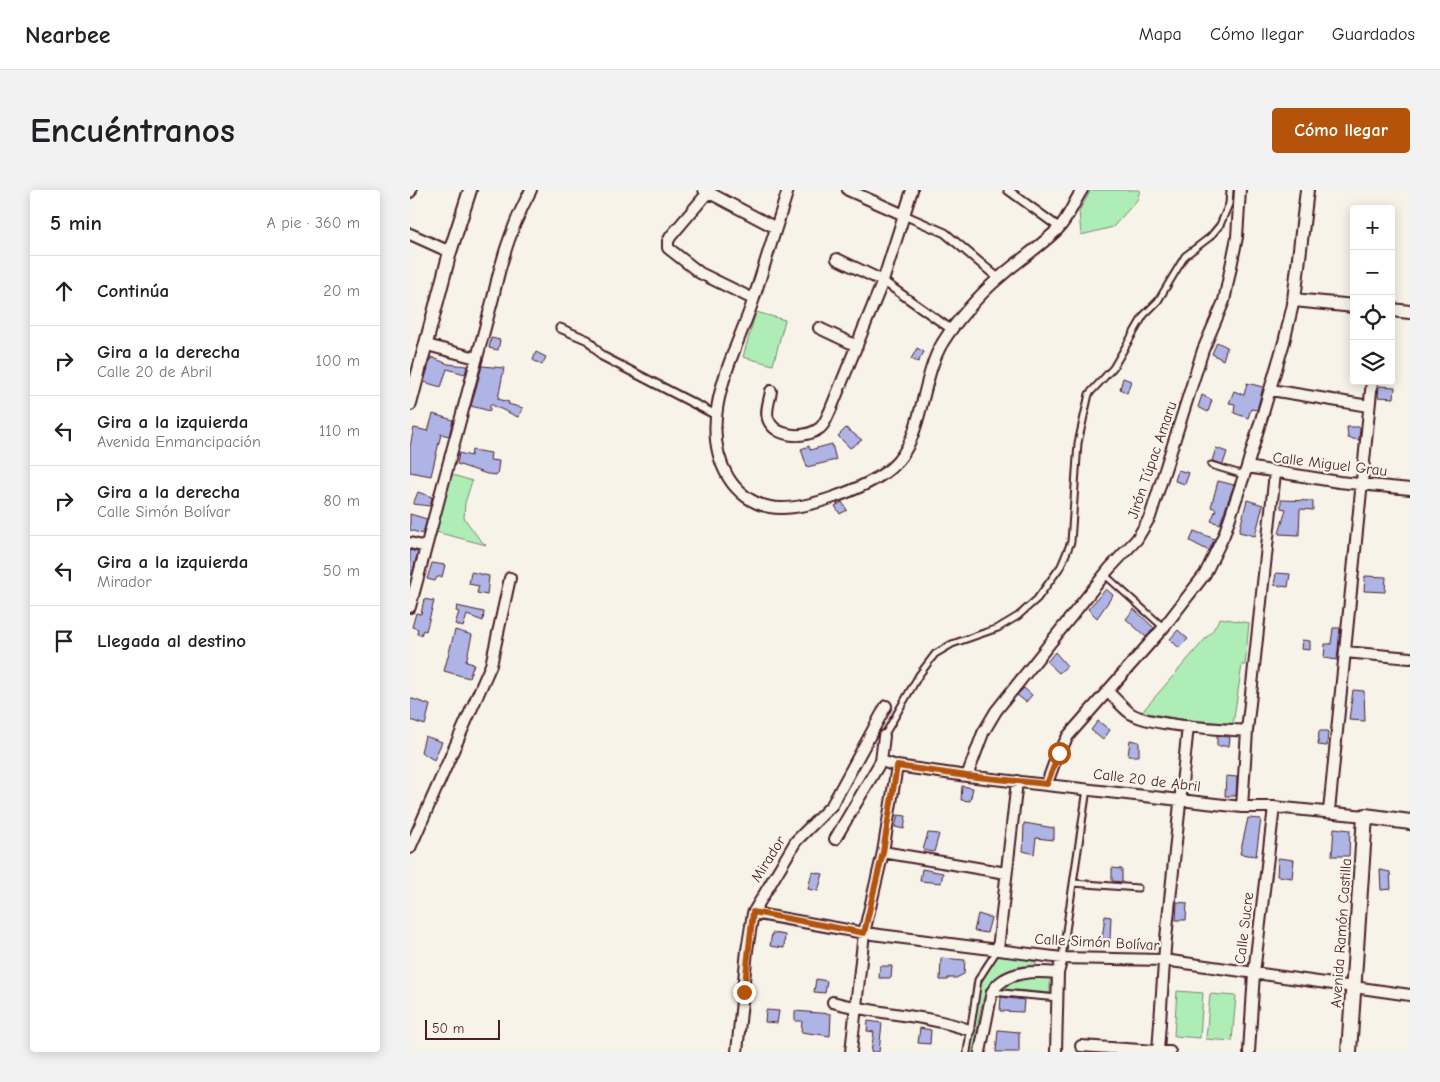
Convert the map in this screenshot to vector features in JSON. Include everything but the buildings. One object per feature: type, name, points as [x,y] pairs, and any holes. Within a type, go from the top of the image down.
[{"type":"main road","name":"Calle 20 de Abril","points":[[1365,816],[1410,822]]},
{"type":"main road","name":"Avenida Ramón Castilla","points":[[1349,1052],[1365,816]]},
{"type":"street","points":[[410,404],[415,363],[427,345],[450,252],[470,190]]},
{"type":"street","points":[[410,607],[504,249],[530,190]]},
{"type":"street","points":[[788,190],[753,299],[724,377],[716,415],[717,438],[722,463],[732,484],[741,493],[757,503],[779,509],[828,500],[882,474],[903,455],[911,438],[934,359],[952,330],[998,278],[1060,228],[1082,190]]},
{"type":"street","points":[[848,190],[945,233],[998,278]]},
{"type":"street","points":[[771,391],[767,414],[778,430],[796,435],[814,431],[823,425],[883,281],[912,190]]},
{"type":"street","points":[[1008,190],[1060,228]]},
{"type":"street","name":"Jirón Túpac Amaru","points":[[967,776],[983,733],[996,711],[1105,575],[1137,539],[1150,517],[1203,350],[1224,301],[1238,238],[1240,190]]},
{"type":"street","points":[[1047,784],[1055,761],[1068,736],[1164,628],[1205,574],[1224,535],[1271,390],[1294,300],[1307,190]]},
{"type":"street","points":[[753,299],[700,273],[668,248],[668,241],[708,191],[776,228]]},
{"type":"street","points":[[410,234],[450,252]]},
{"type":"street","points":[[838,259],[883,281],[952,330]]},
{"type":"street","points":[[1294,300],[1350,306]]},
{"type":"street","points":[[1395,310],[1410,312]]},
{"type":"street","points":[[560,328],[588,340],[602,356],[716,415]]},
{"type":"street","points":[[819,328],[856,346]]},
{"type":"street","points":[[427,345],[476,358]]},
{"type":"street","points":[[1329,811],[1372,385]]},
{"type":"street","points":[[1271,390],[1370,406]]},
{"type":"street","name":"Calle Miguel Grau","points":[[1245,471],[1410,489]]},
{"type":"street","points":[[1242,807],[1247,731],[1275,473]]},
{"type":"street","points":[[410,542],[426,547]]},
{"type":"street","points":[[410,848],[491,664],[510,578]]},
{"type":"street","points":[[1345,652],[1410,658]]},
{"type":"street","points":[[1108,692],[1136,716],[1188,726],[1247,731]]},
{"type":"street","name":"Mirador","points":[[737,1052],[747,950],[753,912],[796,841],[832,805],[886,706]]},
{"type":"street","points":[[1158,1051],[1164,960],[1182,800],[1188,726]]},
{"type":"street","points":[[835,839],[881,761],[884,736]]},
{"type":"street","name":"Calle 20 de Abril","points":[[881,761],[897,766],[967,776],[1242,807],[1329,811],[1365,816]]},
{"type":"street","points":[[851,1052],[864,933],[883,852],[897,766]]},
{"type":"street","points":[[998,949],[1017,781]]},
{"type":"street","name":"Calle Sucre","points":[[1249,1052],[1254,974],[1274,807]]},
{"type":"street","points":[[883,852],[1006,873]]},
{"type":"street","name":"Calle Simón Bolívar","points":[[753,912],[864,933],[1062,958],[1164,960],[1410,995]]},
{"type":"street","points":[[1056,1052],[1059,998],[1058,973],[1062,958]]},
{"type":"street","points":[[980,1052],[992,992],[1002,981],[1022,973],[1058,973]]},
{"type":"street","points":[[833,1002],[855,1008],[942,1020],[969,1030]]},
{"type":"street","points":[[1081,1046],[1170,1052]]},
{"type":"lane","points":[[884,736],[919,675],[935,654],[952,644],[998,628],[1018,616],[1037,599],[1060,566],[1072,542],[1078,443],[1089,394],[1113,368],[1144,315],[1158,301],[1186,256],[1210,237],[1220,225],[1229,204],[1230,190]]},
{"type":"lane","points":[[1211,465],[1245,471]]},
{"type":"lane","points":[[1105,575],[1164,628]]},
{"type":"lane","points":[[1062,958],[1087,789]]},
{"type":"lane","points":[[1073,884],[1138,888]]},
{"type":"lane","points":[[967,1052],[978,980],[998,949]]},
{"type":"lane","points":[[992,992],[1059,998]]},
{"type":"green space","points":[[1091,190],[1140,190],[1137,200],[1113,227],[1081,235],[1079,211]]},
{"type":"green space","points":[[756,312],[785,320],[773,365],[743,357]]},
{"type":"green space","points":[[450,474],[472,481],[465,503],[464,518],[486,545],[436,532]]},
{"type":"green space","points":[[1220,618],[1249,623],[1245,665],[1242,665],[1233,724],[1184,720],[1142,712],[1213,630]]},
{"type":"green space","points":[[1008,956],[1037,962],[1035,965],[1016,968],[1003,973],[993,981],[986,992],[982,1005],[974,1052],[970,1052],[974,1017],[983,974],[993,958]]},
{"type":"green space","points":[[1022,978],[1050,978],[1050,993],[999,989]]},
{"type":"green space","points":[[1177,991],[1203,993],[1200,1038],[1174,1036]]},
{"type":"green space","points":[[1210,994],[1236,996],[1232,1041],[1206,1039]]},
{"type":"route","points":[[744,992],[747,950],[753,912],[864,933],[883,852],[897,766],[967,776],[1047,784],[1059,753]]}]
